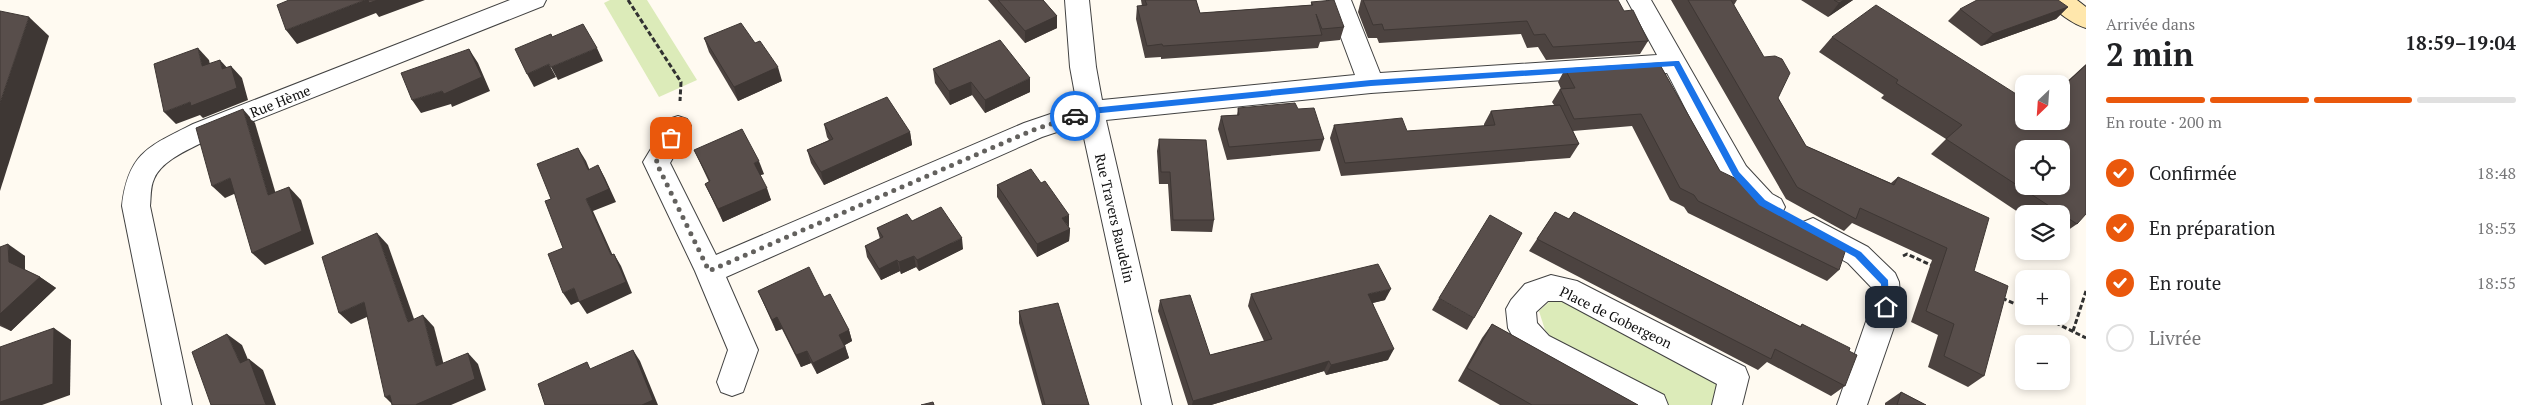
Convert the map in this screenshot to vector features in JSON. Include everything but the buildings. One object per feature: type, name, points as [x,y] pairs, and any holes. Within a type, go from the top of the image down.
[{"type":"main road","points":[[2060,0],[2086,19]]},
{"type":"street","name":"Rue Hème","points":[[177,405],[136,206],[141,177],[152,162],[172,147],[202,132],[534,0]]},
{"type":"street","name":"Rue Travers Baudelin","points":[[1077,0],[1082,67],[1157,405]]},
{"type":"street","points":[[1339,0],[1371,83]]},
{"type":"street","points":[[1639,0],[1676,63],[1736,174],[1762,202],[1858,255],[1885,282],[1886,307],[1852,405]]},
{"type":"street","points":[[709,271],[1033,130],[1091,111],[1371,83],[1676,63]]},
{"type":"street","points":[[678,126],[656,162],[709,271],[743,350],[732,382]]},
{"type":"street","name":"Place de Gobergeon","points":[[1653,405],[1538,345],[1523,328],[1521,309],[1535,293],[1550,286],[1567,290],[1734,377],[1727,405]]},
{"type":"path","points":[[628,0],[681,82],[678,126]]},
{"type":"path","points":[[1873,270],[1907,254],[1934,266]]},
{"type":"path","points":[[2073,330],[2086,291]]},
{"type":"path","points":[[1997,295],[2015,304]]},
{"type":"path","points":[[2062,325],[2086,338]]},
{"type":"green space","points":[[610,0],[647,0],[697,80],[659,97],[604,3]]},
{"type":"green space","points":[[1569,299],[1727,379],[1717,405],[1667,405],[1564,352],[1545,330],[1539,311],[1550,301]]},
{"type":"way so far","points":[[671,138],[656,162],[709,271],[1033,130],[1075,116]]},
{"type":"route","points":[[1075,116],[1091,111],[1371,83],[1676,63],[1736,174],[1762,202],[1858,255],[1885,282],[1886,307]]}]
